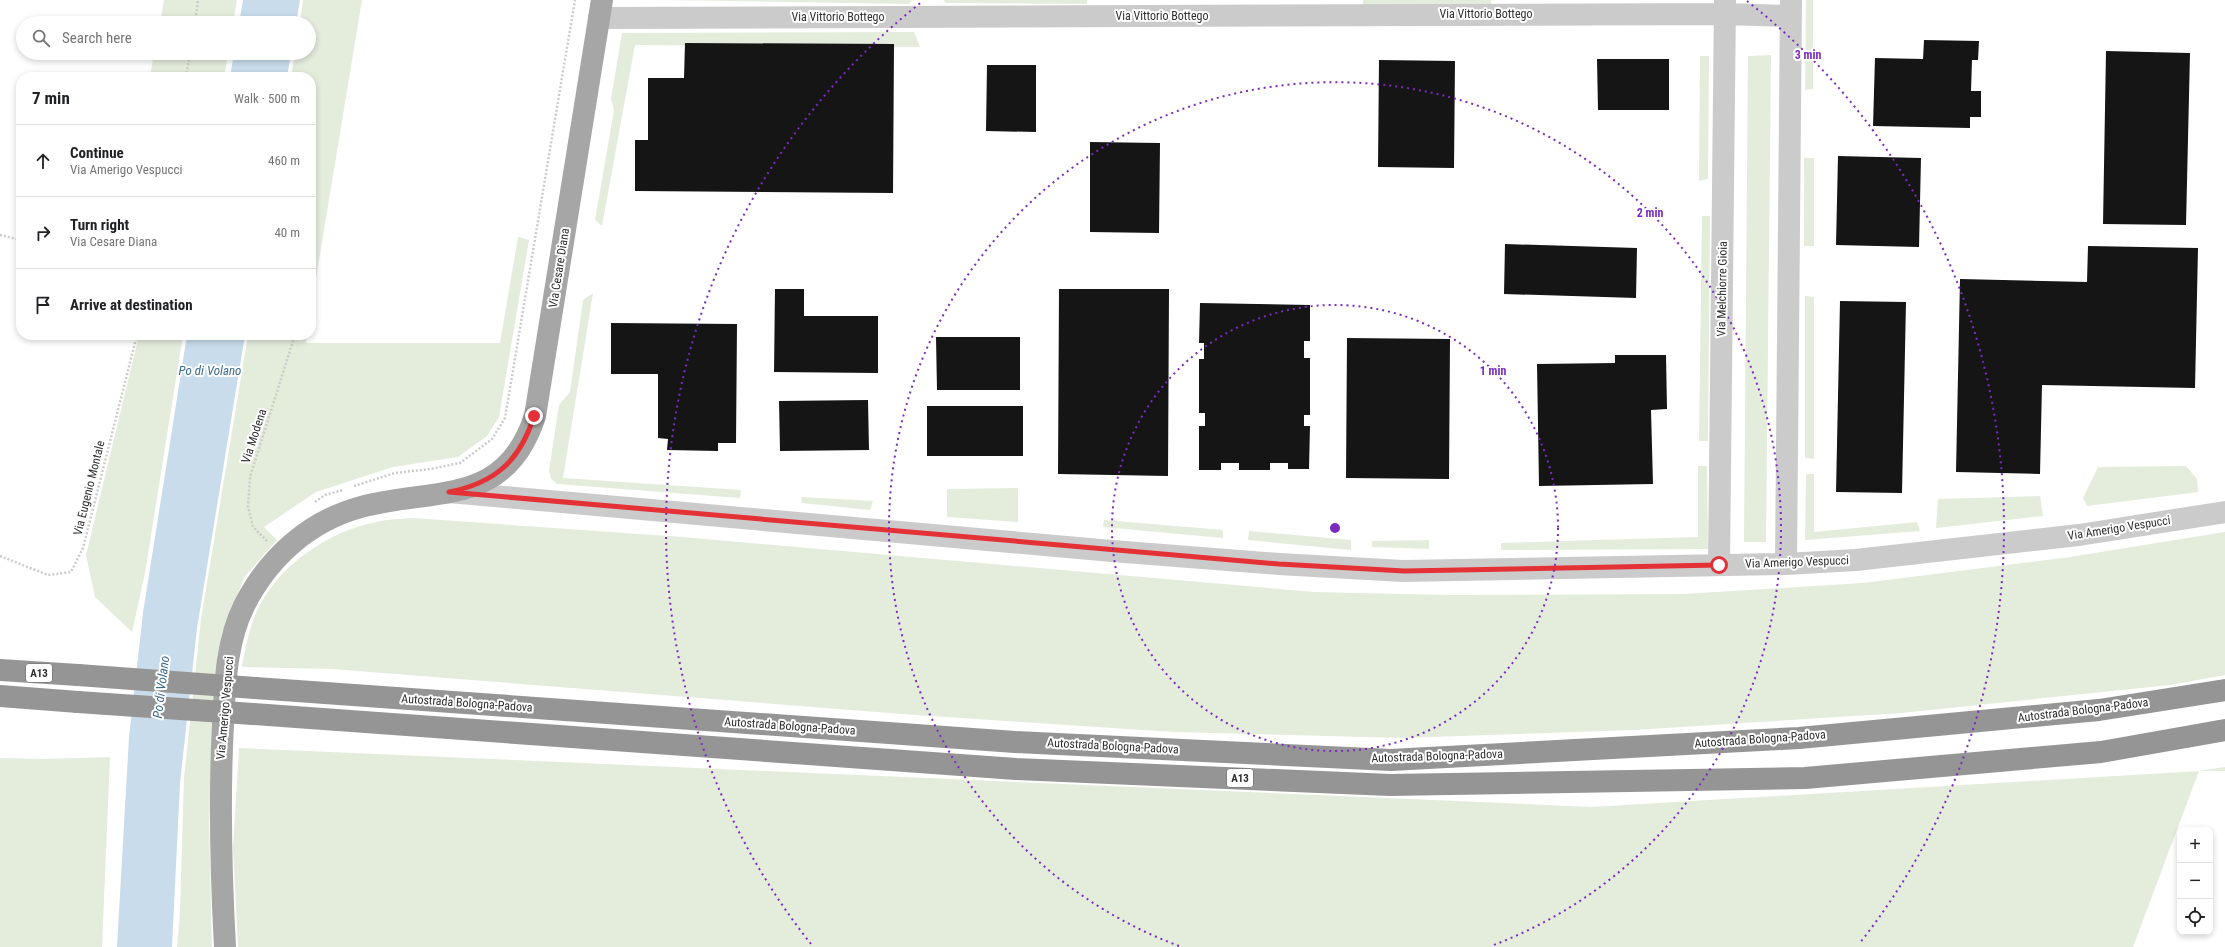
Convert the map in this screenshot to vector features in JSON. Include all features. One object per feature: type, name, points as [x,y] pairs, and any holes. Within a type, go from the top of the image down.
[{"type":"highway","name":"Autostrada Bologna-Padova","points":[[0,670],[1015,742],[1390,760],[1799,738],[2099,710],[2225,690]]},
{"type":"highway","name":"A13","points":[[0,696],[1016,769],[1390,785],[1805,778],[2101,752],[2225,730]]},
{"type":"main road","name":"Via Cesare Diana","points":[[449,492],[472,488],[490,478],[508,463],[521,448],[529,433],[536,408],[601,9]]},
{"type":"main road","name":"Via Amerigo Vespucci","points":[[225,947],[220,774],[224,699],[228,660],[234,634],[244,607],[262,575],[281,554],[303,534],[331,518],[360,507],[388,501],[449,492]]},
{"type":"street","points":[[1725,7],[1791,8],[1786,564]]},
{"type":"street","name":"Via Vittorio Bottego","points":[[601,9],[1725,7]]},
{"type":"street","name":"Via Melchiorre Gioia","points":[[1719,565],[1725,7]]},
{"type":"street","name":"Via Amerigo Vespucci","points":[[449,492],[1279,564],[1404,571],[1786,564],[1856,560],[2079,535],[2225,512]]},
{"type":"path","points":[[196,16],[198,0]]},
{"type":"path","points":[[353,486],[395,473],[430,469],[460,463],[492,439],[505,418],[575,0]]},
{"type":"path","points":[[187,72],[189,60]]},
{"type":"path","points":[[0,235],[16,239]]},
{"type":"path","name":"Via Eugenio Montale","points":[[0,556],[48,575],[71,572],[83,548],[136,340]]},
{"type":"path","name":"Via Modena","points":[[270,535],[265,540],[253,528],[248,507],[250,477],[293,340]]},
{"type":"path","points":[[312,504],[325,495],[346,489]]},
{"type":"green space","points":[[164,0],[237,0],[234,16],[161,16]]},
{"type":"green space","points":[[303,0],[362,0],[316,279],[316,72],[292,72],[294,60],[316,60],[316,16],[301,16]]},
{"type":"green space","points":[[666,0],[912,0],[909,4]]},
{"type":"green space","points":[[944,0],[1087,0],[1087,4],[945,3]]},
{"type":"green space","points":[[1363,0],[1491,0],[1491,5],[1363,5]]},
{"type":"green space","points":[[1806,0],[1813,0],[1813,89],[1805,90]]},
{"type":"green space","points":[[914,32],[920,47],[635,45],[602,226],[595,220],[614,110],[611,99],[622,33]]},
{"type":"green space","points":[[1771,55],[1766,542],[1744,542],[1748,56]]},
{"type":"green space","points":[[1700,56],[1709,56],[1708,179],[1699,181]]},
{"type":"green space","points":[[153,60],[227,60],[225,72],[151,72]]},
{"type":"green space","points":[[1804,158],[1814,158],[1814,246],[1804,246]]},
{"type":"green space","points":[[1702,216],[1710,216],[1708,441],[1699,441]]},
{"type":"green space","points":[[518,237],[529,240],[499,417],[487,436],[458,457],[393,467],[316,492],[264,527],[277,540],[245,576],[222,633],[212,738],[209,823],[212,947],[177,947],[180,912],[184,778],[201,619],[247,340],[306,340],[306,343],[500,343]]},
{"type":"green space","points":[[593,293],[563,478],[741,490],[740,498],[557,484],[551,479],[549,470],[559,405],[570,392],[583,300]]},
{"type":"green space","points":[[1805,296],[1814,297],[1814,459],[1805,458]]},
{"type":"green space","points":[[138,340],[182,340],[145,573],[132,632],[95,597],[86,555]]},
{"type":"green space","points":[[1698,466],[1707,466],[1708,549],[1501,550],[1501,543],[1698,537]]},
{"type":"green space","points":[[2186,466],[2197,479],[2198,492],[2087,506],[2083,498],[2098,467]]},
{"type":"green space","points":[[1806,474],[1814,474],[1814,532],[1917,522],[1920,531],[1805,540]]},
{"type":"green space","points":[[1018,488],[1018,522],[947,517],[947,489]]},
{"type":"green space","points":[[2040,496],[2043,516],[1936,528],[1938,499]]},
{"type":"green space","points":[[801,497],[873,501],[870,510],[802,503]]},
{"type":"green space","points":[[413,518],[682,537],[1314,592],[1450,595],[1684,594],[1863,583],[2070,557],[2225,532],[2225,675],[2170,685],[1901,713],[1634,730],[1402,738],[1174,732],[915,715],[332,669],[242,667],[251,626],[256,613],[265,596],[290,566],[322,543],[340,534],[358,527],[381,521]]},
{"type":"green space","points":[[1104,520],[1223,530],[1223,538],[1103,527]]},
{"type":"green space","points":[[1249,531],[1351,540],[1351,550],[1248,540]]},
{"type":"green space","points":[[1429,540],[1429,549],[1372,547],[1372,541]]},
{"type":"green space","points":[[239,748],[1592,807],[2199,771],[2133,947],[238,947],[233,848]]},
{"type":"green space","points":[[110,757],[102,947],[0,947],[0,758],[44,759]]},
{"type":"green space","points":[[2225,767],[2225,771],[2199,771]]},
{"type":"water","points":[[243,0],[300,0],[297,16],[240,16]]},
{"type":"water","points":[[233,60],[290,60],[288,72],[231,72]]},
{"type":"water","name":"Po di Volano","points":[[186,340],[244,340],[197,628],[180,783],[172,947],[117,947],[129,737],[143,613]]},
{"type":"building","points":[[1924,40],[1979,41],[1978,60],[1972,60],[1971,91],[1981,91],[1981,117],[1970,117],[1970,128],[1873,126],[1875,58],[1923,59]]},
{"type":"building","points":[[685,43],[894,44],[893,193],[635,191],[635,140],[648,140],[648,78],[684,78]]},
{"type":"building","points":[[2106,51],[2190,53],[2186,225],[2103,224]]},
{"type":"building","points":[[1597,59],[1669,59],[1669,110],[1598,110]]},
{"type":"building","points":[[1379,60],[1455,61],[1454,168],[1378,167]]},
{"type":"building","points":[[987,65],[1036,65],[1036,132],[986,131]]},
{"type":"building","points":[[1090,142],[1160,143],[1159,233],[1090,232]]},
{"type":"building","points":[[1838,156],[1921,158],[1919,247],[1836,245]]},
{"type":"building","points":[[1505,244],[1637,248],[1636,298],[1504,294]]},
{"type":"building","points":[[2088,246],[2198,248],[2195,388],[2042,385],[2040,474],[1956,472],[1960,279],[2087,282]]},
{"type":"building","points":[[775,289],[804,289],[804,316],[878,316],[878,373],[774,372]]},
{"type":"building","points":[[1059,289],[1169,289],[1168,476],[1058,474]]},
{"type":"building","points":[[1840,301],[1906,302],[1902,493],[1836,492]]},
{"type":"building","points":[[1200,303],[1310,305],[1310,341],[1304,341],[1304,358],[1310,358],[1310,415],[1304,415],[1304,426],[1310,426],[1309,469],[1288,469],[1288,463],[1270,463],[1270,470],[1239,470],[1239,463],[1221,463],[1221,470],[1199,470],[1199,426],[1205,426],[1205,413],[1199,413],[1199,359],[1204,359],[1204,343],[1199,343]]},
{"type":"building","points":[[611,323],[737,324],[736,443],[718,443],[718,451],[667,450],[668,439],[658,438],[658,374],[611,374]]},
{"type":"building","points":[[936,337],[1020,337],[1020,390],[937,390]]},
{"type":"building","points":[[1347,338],[1450,339],[1449,479],[1346,478]]},
{"type":"building","points":[[1615,355],[1666,355],[1667,409],[1651,410],[1653,484],[1539,486],[1537,364],[1615,363]]},
{"type":"building","points":[[868,400],[869,450],[780,451],[779,401]]},
{"type":"building","points":[[927,406],[1023,406],[1023,456],[927,456]]},
{"type":"route","points":[[534,416],[529,433],[521,448],[508,463],[490,478],[472,488],[449,492],[1112,551],[1279,564],[1404,571],[1719,565]]}]
